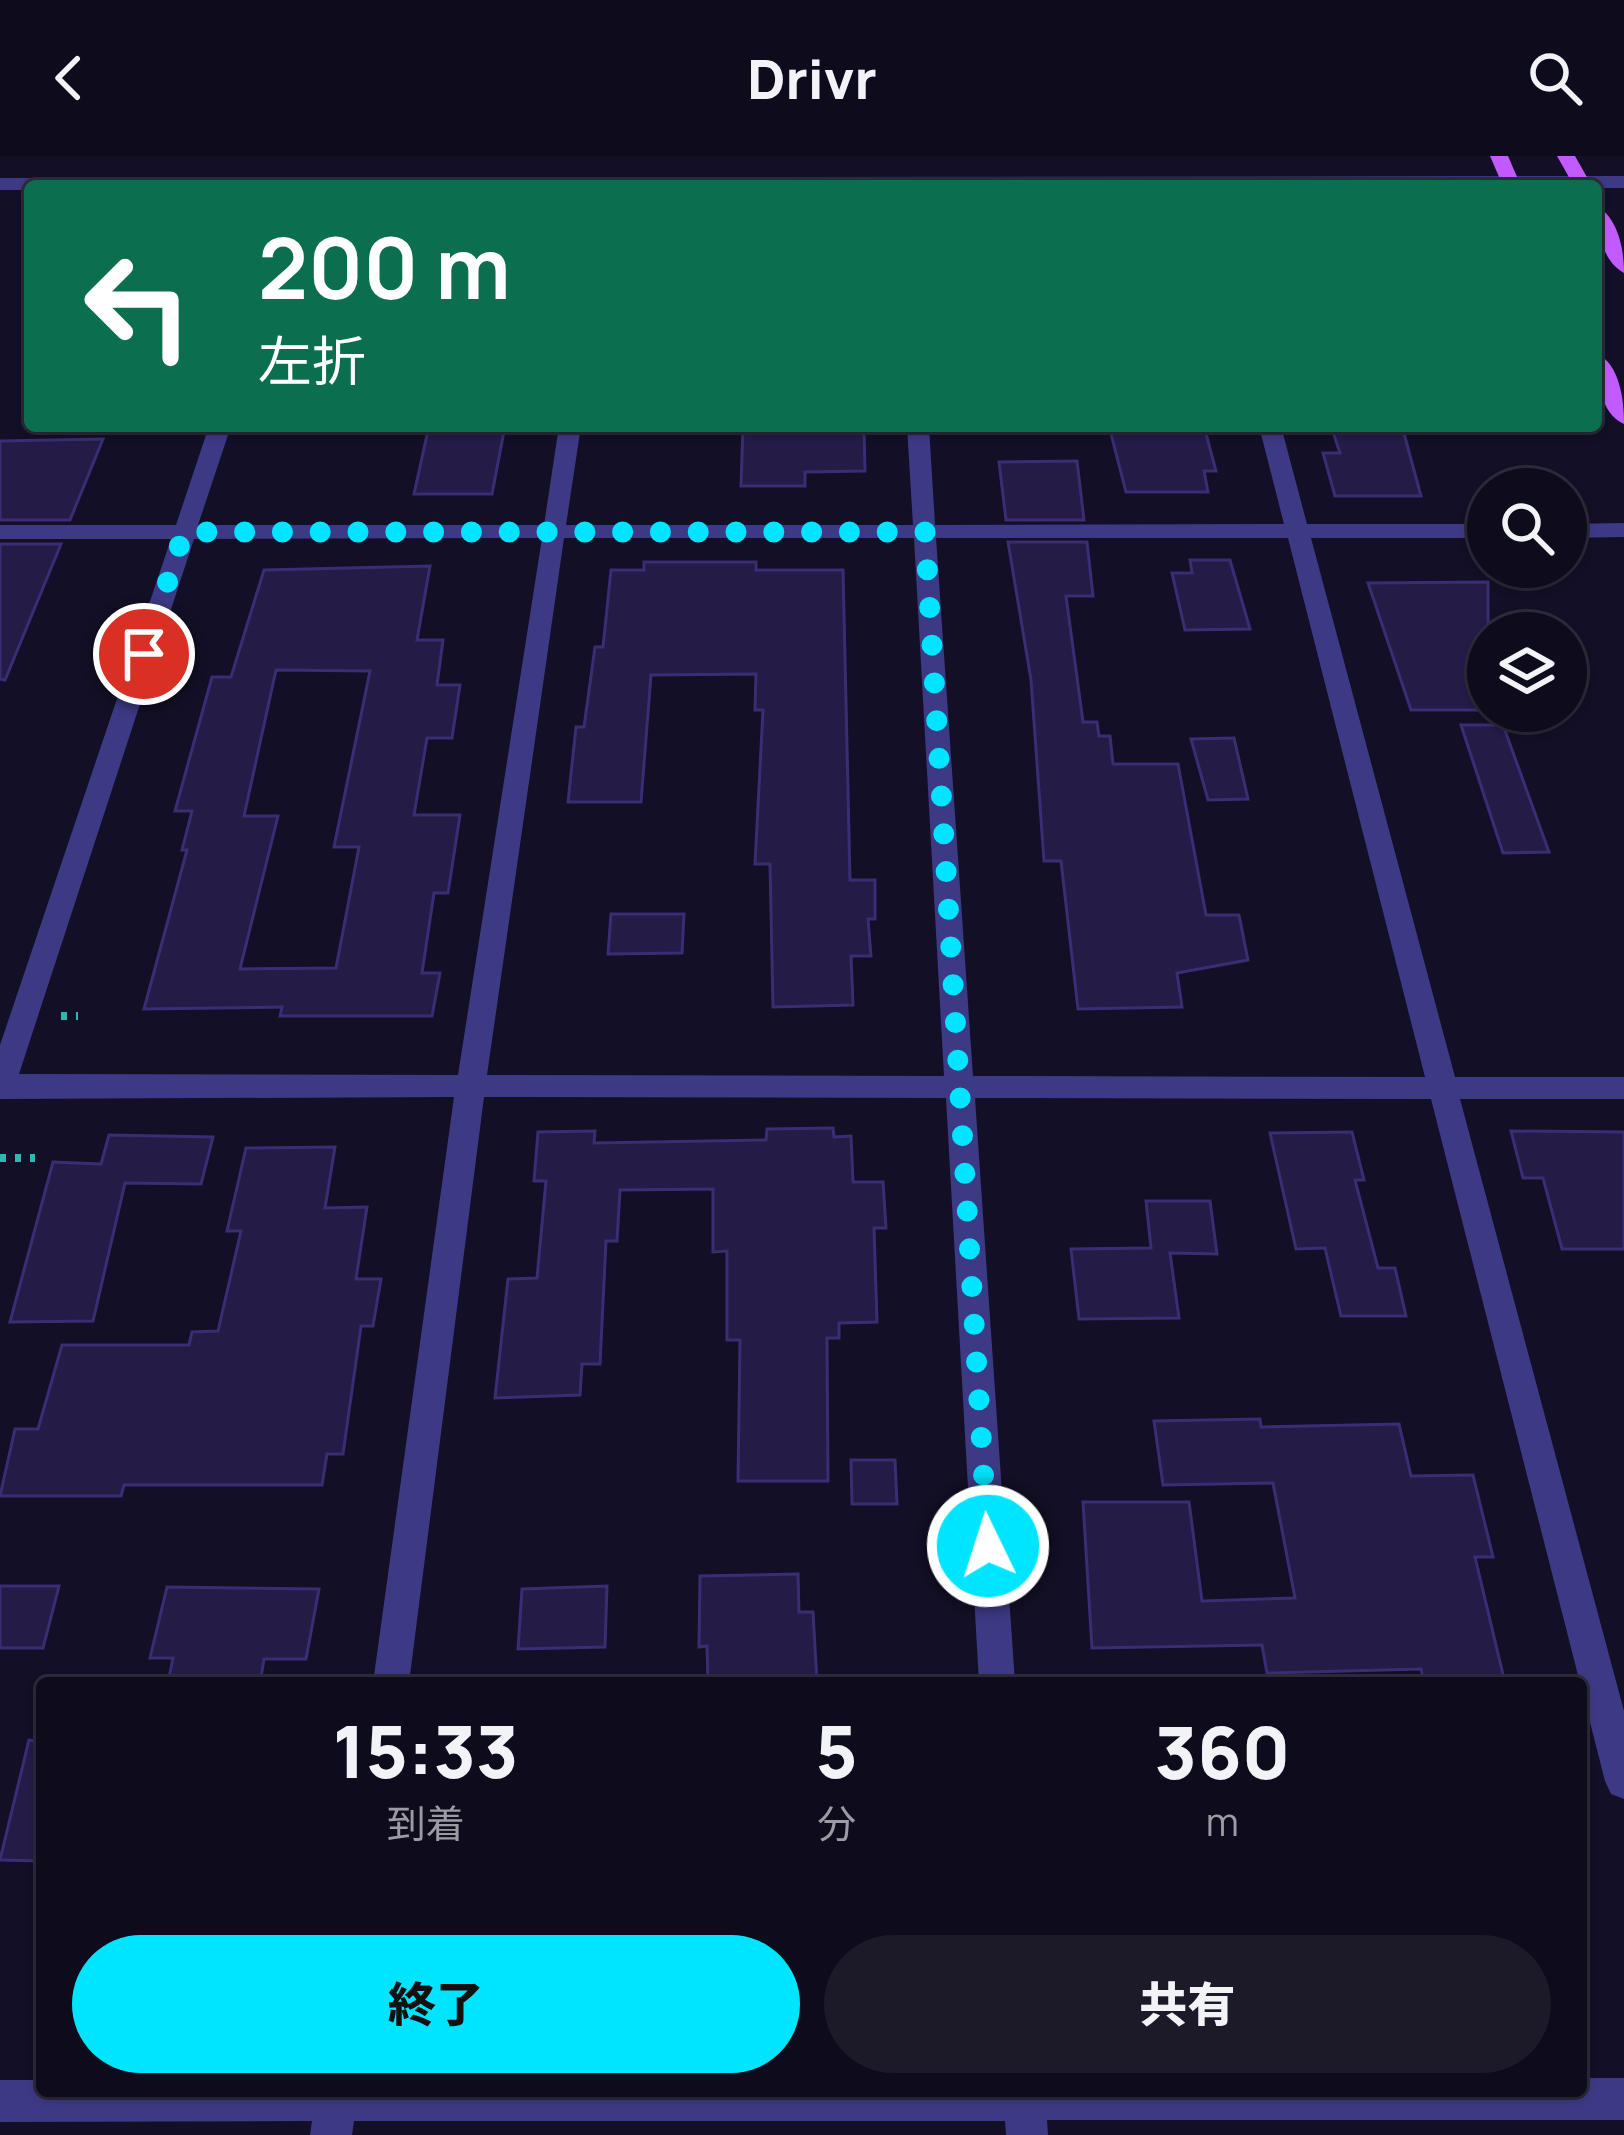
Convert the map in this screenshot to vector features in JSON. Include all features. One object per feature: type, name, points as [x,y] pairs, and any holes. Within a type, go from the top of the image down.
[{"type":"main road","points":[[1602,223],[1624,267]]},
{"type":"main road","points":[[1602,372],[1624,418]]},
{"type":"street","points":[[1,185],[16,156]]},
{"type":"street","points":[[218,432],[0,1086],[1624,1088]]},
{"type":"street","points":[[392,1677],[470,1089],[569,432]]},
{"type":"street","points":[[919,432],[997,1677]]},
{"type":"street","points":[[1272,432],[1624,1781]]},
{"type":"street","points":[[1587,531],[1624,530]]},
{"type":"street","points":[[0,532],[1467,531]]},
{"type":"street","points":[[0,2101],[335,2108],[1025,2108],[1624,2099]]},
{"type":"path","points":[[0,1158],[34,1158]]},
{"type":"building","points":[[428,432],[504,432],[492,494],[414,494]]},
{"type":"building","points":[[743,432],[864,432],[865,471],[805,472],[805,486],[741,486]]},
{"type":"building","points":[[1111,432],[1206,432],[1216,471],[1204,471],[1208,492],[1126,492]]},
{"type":"building","points":[[1333,432],[1404,432],[1421,496],[1335,496],[1323,453],[1340,453]]},
{"type":"building","points":[[103,439],[70,520],[0,520],[0,441]]},
{"type":"building","points":[[1077,461],[1084,520],[1006,520],[999,462]]},
{"type":"building","points":[[1008,542],[1087,542],[1093,596],[1066,596],[1083,722],[1097,722],[1099,736],[1110,736],[1113,764],[1178,764],[1206,915],[1239,915],[1248,960],[1177,973],[1182,1007],[1078,1009],[1061,861],[1044,861],[1031,680]]},
{"type":"building","points":[[0,544],[61,544],[5,680],[0,679]]},
{"type":"building","points":[[1190,560],[1230,560],[1250,629],[1185,630],[1172,573],[1192,573]]},
{"type":"building","points":[[644,562],[756,562],[756,570],[843,570],[850,880],[875,880],[875,919],[868,919],[871,956],[851,956],[853,1005],[773,1007],[770,864],[755,864],[763,710],[755,710],[756,674],[651,675],[641,802],[568,802],[576,727],[584,727],[595,647],[603,647],[611,570],[644,570]]},
{"type":"building","points":[[430,566],[417,640],[443,640],[437,685],[460,685],[452,738],[427,738],[414,815],[460,815],[448,893],[434,893],[422,973],[440,973],[432,1016],[280,1016],[282,1007],[144,1009],[187,850],[182,850],[192,811],[175,811],[212,677],[231,677],[264,570]],"holes":[[[276,670],[370,671],[334,847],[359,847],[336,968],[240,969],[278,816],[244,816]]]},
{"type":"building","points":[[1467,582],[1467,588],[1488,588],[1488,612],[1467,612],[1467,710],[1411,710],[1368,583]]},
{"type":"building","points":[[1461,725],[1467,725],[1467,732],[1506,732],[1549,852],[1503,853]]},
{"type":"building","points":[[1234,738],[1248,799],[1208,800],[1191,739]]},
{"type":"building","points":[[611,914],[684,914],[682,953],[608,954]]},
{"type":"building","points":[[833,1128],[834,1137],[851,1136],[853,1182],[883,1182],[886,1228],[874,1228],[877,1322],[839,1323],[839,1338],[827,1338],[828,1481],[738,1481],[740,1340],[727,1340],[727,1251],[713,1252],[713,1189],[620,1190],[617,1241],[606,1241],[600,1364],[582,1364],[580,1395],[495,1398],[508,1279],[537,1278],[546,1181],[534,1181],[538,1132],[595,1131],[594,1143],[766,1140],[767,1129]]},
{"type":"building","points":[[1511,1131],[1624,1132],[1624,1249],[1562,1249],[1543,1178],[1523,1178]]},
{"type":"building","points":[[1352,1132],[1364,1180],[1355,1180],[1378,1268],[1395,1268],[1406,1316],[1341,1316],[1325,1248],[1296,1249],[1270,1133]]},
{"type":"building","points":[[109,1135],[213,1137],[201,1184],[125,1183],[93,1321],[10,1322],[53,1162],[101,1164]]},
{"type":"building","points":[[335,1147],[325,1208],[367,1207],[356,1279],[381,1279],[373,1326],[361,1326],[343,1454],[327,1454],[322,1485],[124,1485],[121,1496],[0,1496],[15,1429],[38,1429],[62,1345],[189,1345],[192,1332],[218,1331],[241,1231],[227,1231],[246,1148]]},
{"type":"building","points":[[1146,1201],[1210,1201],[1217,1254],[1170,1253],[1179,1318],[1079,1319],[1071,1249],[1151,1248]]},
{"type":"building","points":[[1260,1419],[1261,1427],[1399,1424],[1411,1476],[1473,1475],[1493,1557],[1475,1557],[1504,1677],[1423,1677],[1421,1669],[1267,1673],[1262,1645],[1092,1648],[1083,1502],[1189,1502],[1202,1601],[1295,1598],[1273,1483],[1163,1485],[1154,1421]]},
{"type":"building","points":[[851,1460],[895,1460],[897,1504],[852,1504]]},
{"type":"building","points":[[798,1574],[799,1612],[813,1612],[817,1677],[708,1677],[707,1646],[699,1647],[700,1576]]},
{"type":"building","points":[[0,1586],[59,1586],[43,1648],[0,1648]]},
{"type":"building","points":[[607,1586],[605,1647],[518,1649],[522,1589]]},
{"type":"building","points":[[167,1587],[319,1589],[306,1659],[264,1659],[261,1677],[169,1677],[173,1658],[150,1658]]},
{"type":"building","points":[[29,1740],[36,1741],[36,1861],[0,1860]]},
{"type":"route","points":[[144,654],[184,532],[925,532],[988,1546]]}]
